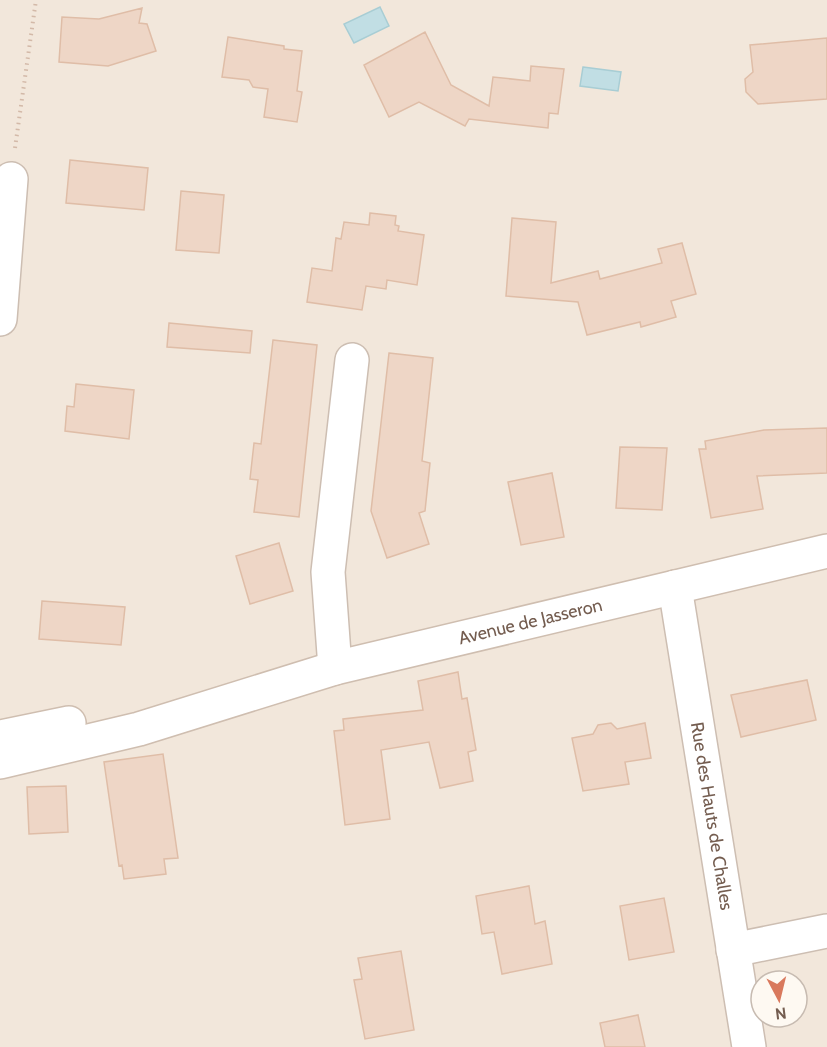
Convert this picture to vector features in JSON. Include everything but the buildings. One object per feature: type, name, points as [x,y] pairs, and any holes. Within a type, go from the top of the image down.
[{"type":"main road","points":[[0,319],[11,179]]},
{"type":"main road","points":[[335,668],[328,572],[352,360]]},
{"type":"main road","name":"Avenue de Jasseron","points":[[0,762],[139,729],[234,697],[335,668],[827,551]]},
{"type":"main road","name":"Rue des Hauts de Challes","points":[[675,587],[749,1047]]},
{"type":"main road","name":"Avenue de Jasseron","points":[[0,737],[96,717],[234,697]]},
{"type":"main road","points":[[733,950],[827,931]]},
{"type":"path","points":[[11,179],[36,0]]},
{"type":"shaded area","points":[[0,0],[827,0],[827,1047],[0,1047]]},
{"type":"water","points":[[380,7],[389,26],[354,43],[344,24]]},
{"type":"water","points":[[583,67],[621,72],[618,91],[580,86]]}]
